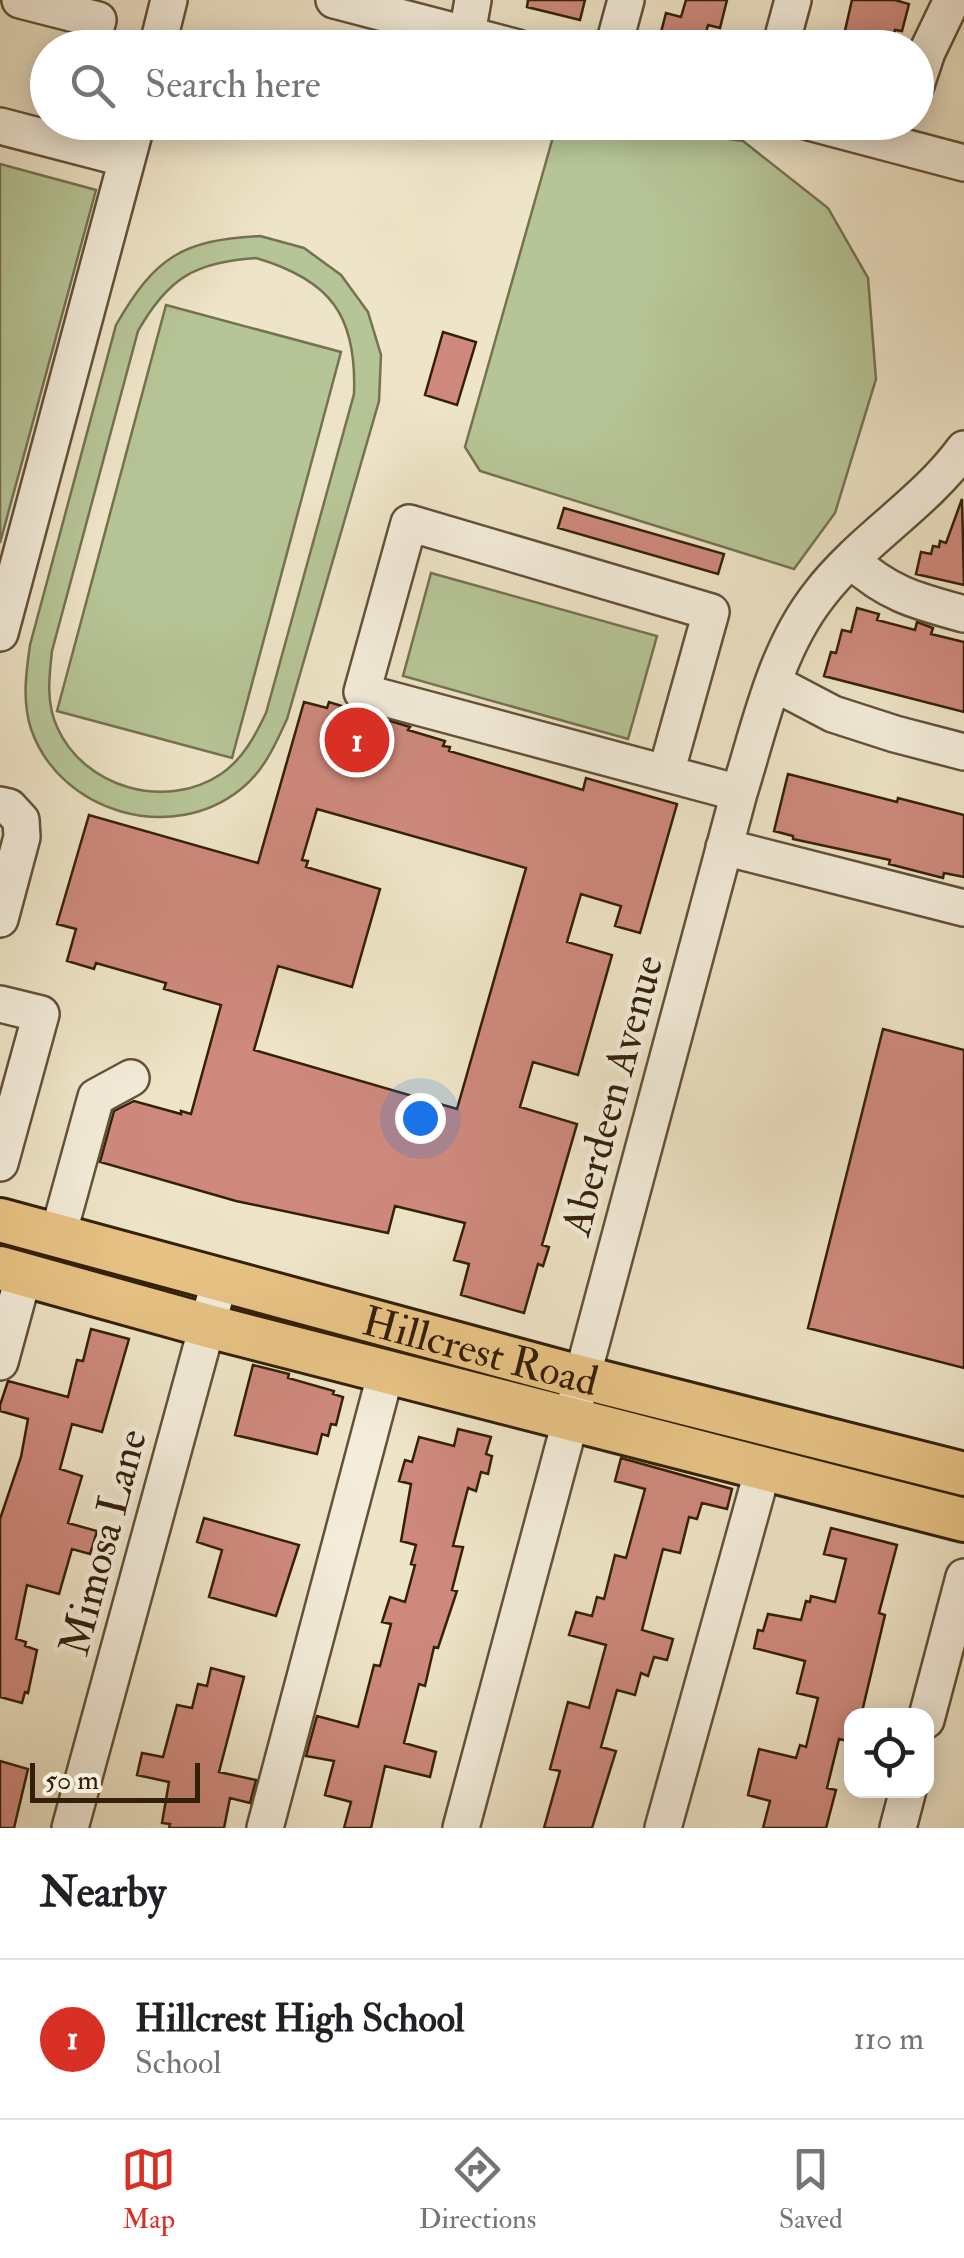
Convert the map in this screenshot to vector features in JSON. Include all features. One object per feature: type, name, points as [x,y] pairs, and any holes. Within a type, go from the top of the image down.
[{"type":"main road","name":"Hillcrest Road","points":[[0,1220],[583,1378],[964,1474]]},
{"type":"main road","name":"Hillcrest Road","points":[[12,1271],[208,1326],[964,1520]]},
{"type":"street","points":[[20,0],[98,20],[95,30]]},
{"type":"street","points":[[162,30],[170,0]]},
{"type":"street","points":[[334,0],[470,17]]},
{"type":"street","points":[[618,30],[626,0]]},
{"type":"street","points":[[785,30],[794,0]]},
{"type":"street","points":[[934,37],[952,0]]},
{"type":"street","points":[[0,126],[30,129]]},
{"type":"street","points":[[83,140],[127,160]]},
{"type":"street","points":[[0,633],[13,531],[132,140]]},
{"type":"street","points":[[913,140],[964,163]]},
{"type":"street","name":"Aberdeen Avenue","points":[[461,1828],[738,793],[774,684],[791,638],[806,613],[851,560],[946,473],[964,449]]},
{"type":"street","points":[[666,773],[712,612],[409,523],[362,692],[738,793]]},
{"type":"street","points":[[851,560],[876,583],[904,598],[964,614]]},
{"type":"street","points":[[774,684],[834,714],[964,752]]},
{"type":"street","points":[[0,805],[21,820],[22,837],[0,919]]},
{"type":"street","points":[[724,847],[964,908]]},
{"type":"street","points":[[0,1004],[41,1014],[0,1163]]},
{"type":"street","points":[[58,1235],[96,1097],[132,1078]]},
{"type":"street","points":[[0,1362],[12,1271]]},
{"type":"street","name":"Mimosa Lane","points":[[70,1828],[220,1278]]},
{"type":"street","points":[[265,1828],[386,1372]]},
{"type":"street","points":[[663,1828],[763,1469]]},
{"type":"street","points":[[929,1708],[964,1578]]},
{"type":"street","points":[[898,1828],[906,1798]]},
{"type":"green space","points":[[552,140],[743,141],[828,208],[868,278],[876,379],[835,513],[794,569],[480,471],[465,447]]},
{"type":"green space","points":[[0,164],[96,190],[0,543]]},
{"type":"green space","points":[[260,236],[304,248],[341,275],[368,312],[381,355],[379,401],[287,719],[273,748],[249,782],[213,806],[183,815],[152,817],[92,800],[66,782],[46,758],[31,729],[26,708],[30,645],[116,325],[144,283],[173,256],[233,238]],"holes":[[[256,258],[282,267],[321,290],[344,322],[354,367],[354,394],[266,713],[242,754],[221,774],[176,791],[128,787],[86,765],[70,748],[54,718],[49,680],[52,651],[138,331],[172,286],[200,269]]]},
{"type":"green space","points":[[166,305],[341,352],[232,758],[57,711]]},
{"type":"green space","points":[[431,573],[657,636],[628,739],[403,676]]},
{"type":"building","points":[[528,0],[585,0],[580,20],[527,7]]},
{"type":"building","points":[[686,0],[727,0],[720,28],[708,25],[707,30],[662,30],[666,13],[681,17]]},
{"type":"building","points":[[852,0],[895,0],[909,4],[902,30],[845,30]]},
{"type":"building","points":[[443,332],[476,342],[457,405],[425,395]]},
{"type":"building","points":[[962,499],[964,585],[916,574],[921,552],[931,554],[933,546],[939,547],[940,541],[946,543]]},
{"type":"building","points":[[564,508],[724,554],[718,574],[558,528]]},
{"type":"building","points":[[857,608],[879,614],[877,620],[915,630],[917,622],[933,628],[931,634],[964,642],[964,712],[824,676],[842,630],[851,632]]},
{"type":"building","points":[[304,702],[327,708],[329,702],[410,727],[408,730],[445,741],[443,746],[450,747],[449,751],[583,790],[586,778],[677,804],[640,933],[615,926],[621,906],[581,894],[567,942],[612,955],[578,1075],[533,1062],[520,1107],[577,1124],[542,1245],[549,1247],[543,1266],[538,1264],[524,1313],[461,1295],[469,1264],[454,1260],[465,1223],[395,1206],[388,1233],[236,1201],[100,1162],[114,1111],[134,1101],[191,1114],[221,1005],[164,989],[166,983],[96,963],[94,969],[67,961],[76,929],[57,924],[89,815],[258,863]],"holes":[[[317,809],[526,868],[457,1109],[254,1050],[278,966],[352,987],[380,889],[306,867],[308,861],[302,860]]]},
{"type":"building","points":[[788,774],[964,815],[964,877],[944,873],[943,878],[889,864],[890,860],[793,839],[774,831]]},
{"type":"building","points":[[883,1029],[964,1050],[964,1368],[808,1328]]},
{"type":"building","points":[[91,1329],[129,1339],[102,1432],[72,1424],[60,1469],[82,1476],[68,1523],[97,1531],[90,1554],[72,1549],[59,1594],[27,1585],[16,1639],[37,1650],[28,1693],[25,1692],[22,1703],[0,1697],[0,1519],[21,1457],[28,1419],[0,1411],[0,1405],[8,1381],[68,1397],[77,1360],[83,1361]]},
{"type":"building","points":[[253,1365],[289,1374],[288,1378],[343,1397],[336,1425],[331,1424],[328,1436],[322,1434],[317,1454],[235,1435]]},
{"type":"building","points":[[458,1429],[491,1437],[486,1454],[492,1456],[488,1474],[481,1472],[476,1491],[468,1488],[453,1546],[463,1547],[452,1590],[457,1591],[438,1648],[434,1647],[425,1686],[419,1684],[404,1743],[436,1752],[430,1777],[385,1766],[371,1828],[344,1828],[351,1802],[325,1795],[334,1761],[306,1756],[317,1716],[358,1727],[374,1665],[380,1666],[391,1624],[382,1622],[390,1597],[405,1602],[415,1565],[411,1564],[416,1545],[401,1541],[411,1484],[399,1481],[405,1460],[412,1462],[419,1437],[454,1446]]},
{"type":"building","points":[[621,1458],[732,1489],[727,1509],[702,1503],[697,1519],[689,1517],[680,1553],[663,1549],[642,1630],[673,1639],[667,1660],[654,1657],[648,1676],[641,1673],[635,1695],[617,1690],[601,1747],[616,1751],[592,1828],[544,1828],[560,1771],[550,1769],[568,1702],[589,1708],[606,1645],[569,1635],[576,1612],[592,1616],[597,1597],[604,1599],[615,1555],[626,1558],[645,1489],[615,1481]]},
{"type":"building","points":[[204,1518],[299,1545],[276,1616],[209,1597],[222,1550],[197,1542]]},
{"type":"building","points":[[831,1528],[897,1545],[879,1613],[885,1615],[863,1708],[844,1708],[844,1740],[839,1739],[827,1788],[836,1790],[826,1828],[763,1828],[770,1801],[748,1795],[759,1749],[796,1758],[800,1745],[806,1747],[818,1698],[797,1693],[805,1661],[754,1648],[758,1630],[763,1631],[768,1614],[801,1620],[811,1596],[835,1602],[846,1559],[824,1554]]},
{"type":"building","points":[[211,1668],[244,1677],[219,1772],[256,1780],[250,1803],[230,1798],[224,1828],[169,1828],[170,1824],[162,1823],[169,1782],[137,1775],[142,1753],[163,1757],[177,1705],[192,1708],[198,1684],[207,1686]]},
{"type":"building","points":[[0,1761],[28,1769],[14,1828],[0,1828]]},
{"type":"place","name":"Hillcrest High School","points":[[357,740]]}]
